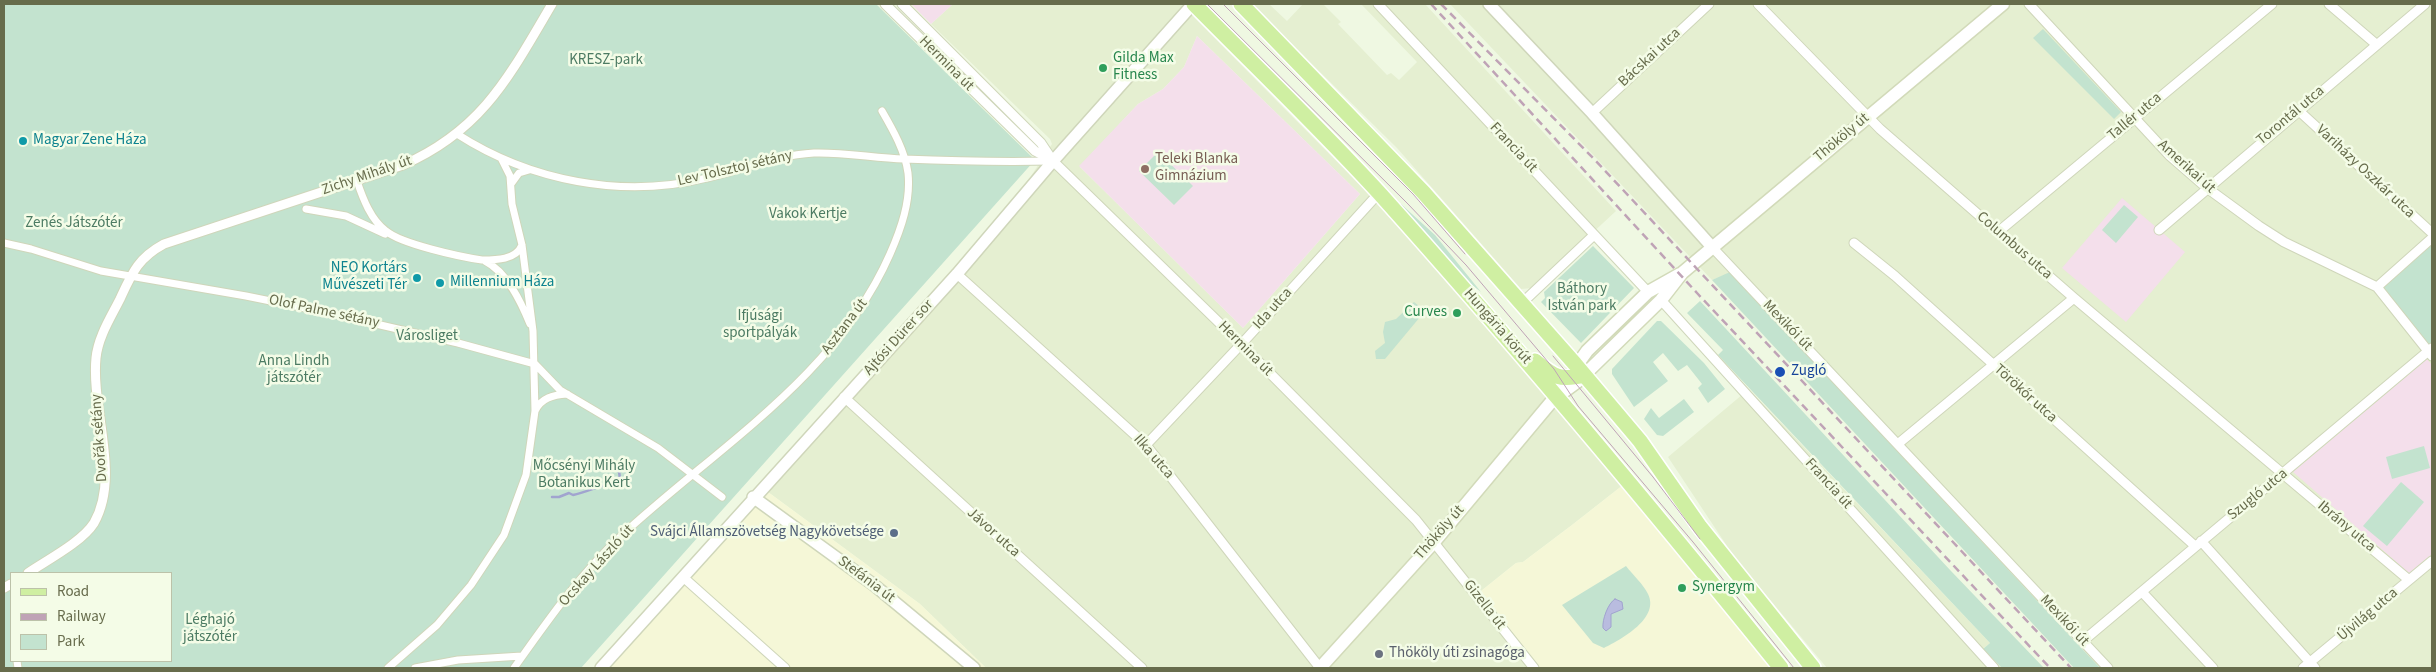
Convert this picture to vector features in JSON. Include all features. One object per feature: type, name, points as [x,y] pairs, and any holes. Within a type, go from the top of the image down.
[{"type":"main road","name":"Hungária körút","points":[[1194,4],[1379,193],[1505,333],[1781,668]]},
{"type":"main road","points":[[1241,4],[1367,131],[1522,303],[1576,373],[1640,441],[1700,527],[1813,668]]},
{"type":"main road","name":"Thököly út","points":[[1576,373],[1661,300],[1682,273],[1712,247],[2003,4]]},
{"type":"main road","name":"Thököly út","points":[[1320,668],[1434,541],[1558,396],[1576,373],[1588,351],[1648,292],[1682,273]]},
{"type":"main road","points":[[1505,333],[1555,377],[1576,373]]},
{"type":"street","name":"Zichy Mihály út","points":[[131,276],[144,256],[164,244],[357,181],[419,158],[457,134],[476,118],[499,91],[552,4]]},
{"type":"street","name":"Hermina út","points":[[886,4],[1035,151],[1053,161]]},
{"type":"street","name":"Hermina út","points":[[902,4],[1041,143],[1053,161],[1241,344],[1434,541]]},
{"type":"street","name":"Ajtósi Dürer sor","points":[[600,668],[957,274],[1053,161],[1194,4]]},
{"type":"street","name":"Francia út","points":[[1378,4],[1648,292]]},
{"type":"street","name":"Mexikói út","points":[[1489,4],[1592,113],[1712,247],[1899,443],[2108,668]]},
{"type":"street","name":"Bácskai utca","points":[[1592,113],[1709,4]]},
{"type":"street","name":"Columbus utca","points":[[1758,4],[1866,117],[2074,298],[2282,474]]},
{"type":"street","name":"Amerikai út","points":[[2029,4],[2169,155],[2207,188],[2284,242],[2376,287]]},
{"type":"street","name":"Tallér utca","points":[[1998,232],[2272,4]]},
{"type":"street","points":[[2329,4],[2377,45]]},
{"type":"street","name":"Torontál utca","points":[[2159,230],[2425,4]]},
{"type":"street","name":"Variházy Oszkár utca","points":[[2298,110],[2432,234]]},
{"type":"street","name":"Asztana út","points":[[716,456],[814,367],[832,346],[873,289],[898,236],[908,191],[905,159],[899,143],[882,111]]},
{"type":"street","name":"Lev Tolsztoj sétány","points":[[457,134],[476,147],[530,170],[593,184],[662,185],[706,179],[797,154],[817,153],[905,159],[1053,161]]},
{"type":"street","points":[[388,668],[456,605],[504,535],[526,475],[535,411],[533,331],[522,245],[512,204],[508,169],[502,159]]},
{"type":"street","points":[[510,185],[519,173],[530,170]]},
{"type":"street","points":[[357,181],[371,214],[385,231],[402,240]]},
{"type":"street","name":"Ida utca","points":[[1146,445],[1379,193]]},
{"type":"street","points":[[306,209],[346,216],[402,240],[482,260],[494,260],[510,256],[522,245]]},
{"type":"street","points":[[1522,303],[1594,235]]},
{"type":"street","points":[[2431,352],[2376,287],[2432,238]]},
{"type":"street","name":"Olof Palme sétány","points":[[4,243],[31,249],[101,271],[313,309],[458,343],[535,364]]},
{"type":"street","name":"Törökőr utca","points":[[1854,243],[1895,276],[2198,544],[2310,666]]},
{"type":"street","points":[[482,260],[495,268],[509,285],[533,331]]},
{"type":"street","name":"Ilka utca","points":[[957,274],[1146,445],[1320,668]]},
{"type":"street","name":"Dvořák sétány","points":[[29,572],[83,536],[93,523],[101,504],[105,470],[96,386],[96,356],[100,343],[131,276]]},
{"type":"street","points":[[1899,443],[2074,298]]},
{"type":"street","name":"Francia út","points":[[1661,300],[1994,668]]},
{"type":"street","name":"Szugló utca","points":[[2083,641],[2431,352]]},
{"type":"street","points":[[535,364],[553,384],[567,394],[658,448],[722,497]]},
{"type":"street","points":[[535,411],[538,405],[549,397],[567,394]]},
{"type":"street","name":"Jávor utca","points":[[844,397],[1142,668]]},
{"type":"street","name":"Ocskay László út","points":[[514,668],[566,598],[619,537],[716,456]]},
{"type":"street","name":"Ibrány utca","points":[[2282,474],[2409,580]]},
{"type":"street","name":"Stefánia út","points":[[753,497],[874,585],[974,668]]},
{"type":"street","name":"Gizella út","points":[[1434,541],[1534,668]]},
{"type":"street","name":"Újvilág utca","points":[[2310,666],[2432,561]]},
{"type":"street","points":[[683,577],[785,668]]},
{"type":"street","points":[[2142,592],[2213,668]]},
{"type":"street","points":[[415,668],[458,660],[522,656]]},
{"type":"shaded area","points":[[911,4],[953,4],[931,24]]},
{"type":"shaded area","points":[[953,4],[1181,4],[1369,194],[1548,394],[1623,485],[1523,562],[1516,563],[1481,591],[1540,668],[986,668],[920,604],[768,492],[1031,176],[1052,144],[1050,139],[931,24]],"holes":[[[1197,36],[1360,194],[1243,328],[1080,167],[1138,104],[1163,89],[1184,67]]]},
{"type":"shaded area","points":[[1251,4],[1269,4],[1287,21],[1303,4],[1323,4],[1341,22],[1338,24],[1387,75],[1391,73],[1399,80],[1417,62],[1361,4],[1425,4],[1616,211],[1533,288],[1521,289],[1397,148]]},
{"type":"shaded area","points":[[1450,4],[2432,4],[2432,668],[2100,668],[1730,273],[1712,280]]},
{"type":"shaded area","points":[[1197,36],[1360,194],[1243,328],[1079,166],[1138,104],[1163,89],[1184,67]]},
{"type":"shaded area","points":[[2122,198],[2185,252],[2126,322],[2062,268]]},
{"type":"shaded area","points":[[2427,359],[2432,365],[2432,554],[2409,573],[2293,472]]},
{"type":"shaded area","points":[[1749,389],[1990,643],[1983,649],[2002,668],[1827,668],[1735,558],[1668,457]]},
{"type":"shaded area","points":[[1623,485],[1770,668],[1540,668],[1481,591],[1516,563],[1523,562]]},
{"type":"shaded area","points":[[768,492],[920,604],[986,668],[610,668]]},
{"type":"green space","name":"Városliget","points":[[4,4],[876,4],[1035,160],[581,668],[4,668]]},
{"type":"green space","points":[[2043,29],[2121,112],[2114,119],[2033,38]]},
{"type":"green space","points":[[1158,152],[1193,186],[1174,205],[1139,171]]},
{"type":"green space","points":[[1401,204],[1435,235],[1481,292],[1456,272]]},
{"type":"green space","points":[[2124,205],[2138,217],[2116,243],[2102,230]]},
{"type":"green space","points":[[2432,238],[2432,356],[2377,287]]},
{"type":"green space","name":"Báthory István park","points":[[1593,246],[1634,288],[1581,343],[1541,302],[1545,298],[1544,292]]},
{"type":"green space","points":[[1730,272],[2100,668],[2074,668],[1712,280]]},
{"type":"green space","points":[[1700,301],[1951,571],[2044,668],[2002,668],[1983,649],[1990,643],[1718,355],[1723,350],[1687,313]]},
{"type":"green space","points":[[1414,302],[1425,311],[1385,359],[1376,359],[1375,351],[1385,343],[1383,332],[1385,322],[1396,319]]},
{"type":"green space","points":[[1657,321],[1661,321],[1704,363],[1725,389],[1708,403],[1698,388],[1702,384],[1687,365],[1678,371],[1663,353],[1653,362],[1668,381],[1634,407],[1612,374],[1612,369]]},
{"type":"green space","points":[[1684,399],[1694,412],[1663,436],[1657,435],[1644,419],[1651,408],[1659,418]]},
{"type":"green space","points":[[2424,446],[2430,468],[2392,479],[2386,457]]},
{"type":"green space","points":[[2401,482],[2424,502],[2387,546],[2363,526]]},
{"type":"green space","points":[[1626,566],[1648,594],[1649,611],[1637,627],[1604,648],[1593,643],[1562,605]]},
{"type":"water","points":[[1615,599],[1622,602],[1623,609],[1611,614],[1611,627],[1606,631],[1603,628],[1605,616],[1610,604]]},
{"type":"waterway","points":[[552,497],[559,497],[569,493],[573,495],[578,494],[620,479],[618,463]]},
{"type":"tram line","points":[[1207,4],[1408,204],[1466,265],[1554,369],[1578,406],[1693,542],[1794,668]]},
{"type":"tram line","points":[[1223,4],[1413,194],[1465,254]]},
{"type":"tram line","points":[[1553,356],[1653,477],[1700,539]]},
{"type":"railway","points":[[1431,4],[1697,293],[2050,668]]},
{"type":"railway","points":[[1441,4],[1595,160],[2071,668]]},
{"type":"place","name":"Gilda Max Fitness","points":[[1103,68]]},
{"type":"place","name":"Magyar Zene Háza","points":[[23,141]]},
{"type":"place","name":"Teleki Blanka Gimnázium","points":[[1145,169]]},
{"type":"place","name":"NEO Kortárs Művészeti Tér","points":[[417,278]]},
{"type":"place","name":"Millennium Háza","points":[[440,283]]},
{"type":"place","name":"Curves","points":[[1457,313]]},
{"type":"place","name":"Zugló","points":[[1780,372]]},
{"type":"place","name":"Svájci Államszövetség Nagykövetsége","points":[[894,533]]},
{"type":"place","name":"Synergym","points":[[1682,588]]},
{"type":"place","name":"Thököly úti zsinagóga","points":[[1379,654]]},
{"type":"park label","name":"KRESZ-park","points":[[606,61]]},
{"type":"park label","name":"Vakok Kertje","points":[[808,215]]},
{"type":"park label","name":"Zenés Játszótér","points":[[74,224]]},
{"type":"park label","name":"Ifjúsági sportpályák","points":[[760,326]]},
{"type":"park label","name":"Anna Lindh játszótér","points":[[294,370]]},
{"type":"park label","name":"Mőcsényi Mihály Botanikus Kert","points":[[584,476]]},
{"type":"park label","name":"Léghajó játszótér","points":[[210,630]]}]
